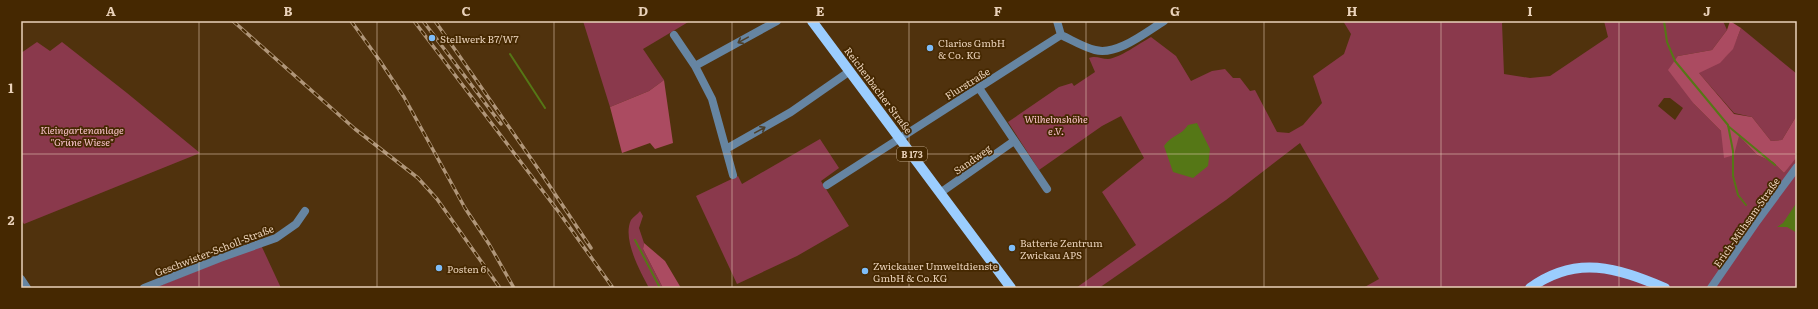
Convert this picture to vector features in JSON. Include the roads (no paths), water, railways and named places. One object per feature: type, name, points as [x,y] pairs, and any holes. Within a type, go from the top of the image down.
[{"type":"main road","name":"Reichenbacher Straße","points":[[812,21],[1011,288]]},
{"type":"main road","points":[[1530,288],[1558,274],[1583,268],[1595,267],[1610,268],[1665,288]]},
{"type":"street","points":[[695,66],[777,21]]},
{"type":"street","points":[[1057,21],[1061,35],[1096,51],[1108,51],[1120,48],[1164,21]]},
{"type":"street","points":[[674,35],[695,66],[712,99],[733,175]]},
{"type":"street","name":"Flurstraße","points":[[827,185],[1061,35]]},
{"type":"street","points":[[726,149],[791,112],[850,71]]},
{"type":"street","points":[[979,88],[1047,189]]},
{"type":"street","name":"Sandweg","points":[[940,193],[1014,141]]},
{"type":"street","name":"Erich-Mühsam-Straße","points":[[1711,288],[1757,221],[1797,167]]},
{"type":"street","name":"Geschwister-Scholl-Straße","points":[[144,288],[276,238],[296,224],[305,211]]},
{"type":"street","points":[[21,279],[27,288]]},
{"type":"waterway","points":[[1664,21],[1667,42],[1675,61],[1728,125],[1733,151],[1733,176],[1738,195],[1746,205]]},
{"type":"waterway","points":[[510,54],[545,108]]},
{"type":"waterway","points":[[1728,126],[1775,165]]},
{"type":"waterway","points":[[635,240],[660,288]]},
{"type":"railway","points":[[233,21],[355,129],[418,178],[437,199],[500,288]]},
{"type":"railway","points":[[351,21],[404,97],[465,208],[489,244],[514,288]]},
{"type":"railway","points":[[414,21],[558,211],[613,288]]},
{"type":"railway","points":[[423,21],[501,124]]},
{"type":"railway","points":[[435,21],[539,170],[591,248]]},
{"type":"place","name":"Stellwerk B7/W7","points":[[432,38]]},
{"type":"place","name":"Clarios GmbH & Co. KG","points":[[930,48]]},
{"type":"place","name":"Batterie Zentrum Zwickau APS","points":[[1012,248]]},
{"type":"place","name":"Posten 6","points":[[439,268]]},
{"type":"place","name":"Zwickauer Umweltdienste GmbH & Co.KG","points":[[865,271]]},
{"type":"park label","name":"Wilhelmshöhe e.V.","points":[[1056,124]]},
{"type":"park label","name":"Kleingartenanlage \"Grüne Wiese\"","points":[[82,134]]}]
